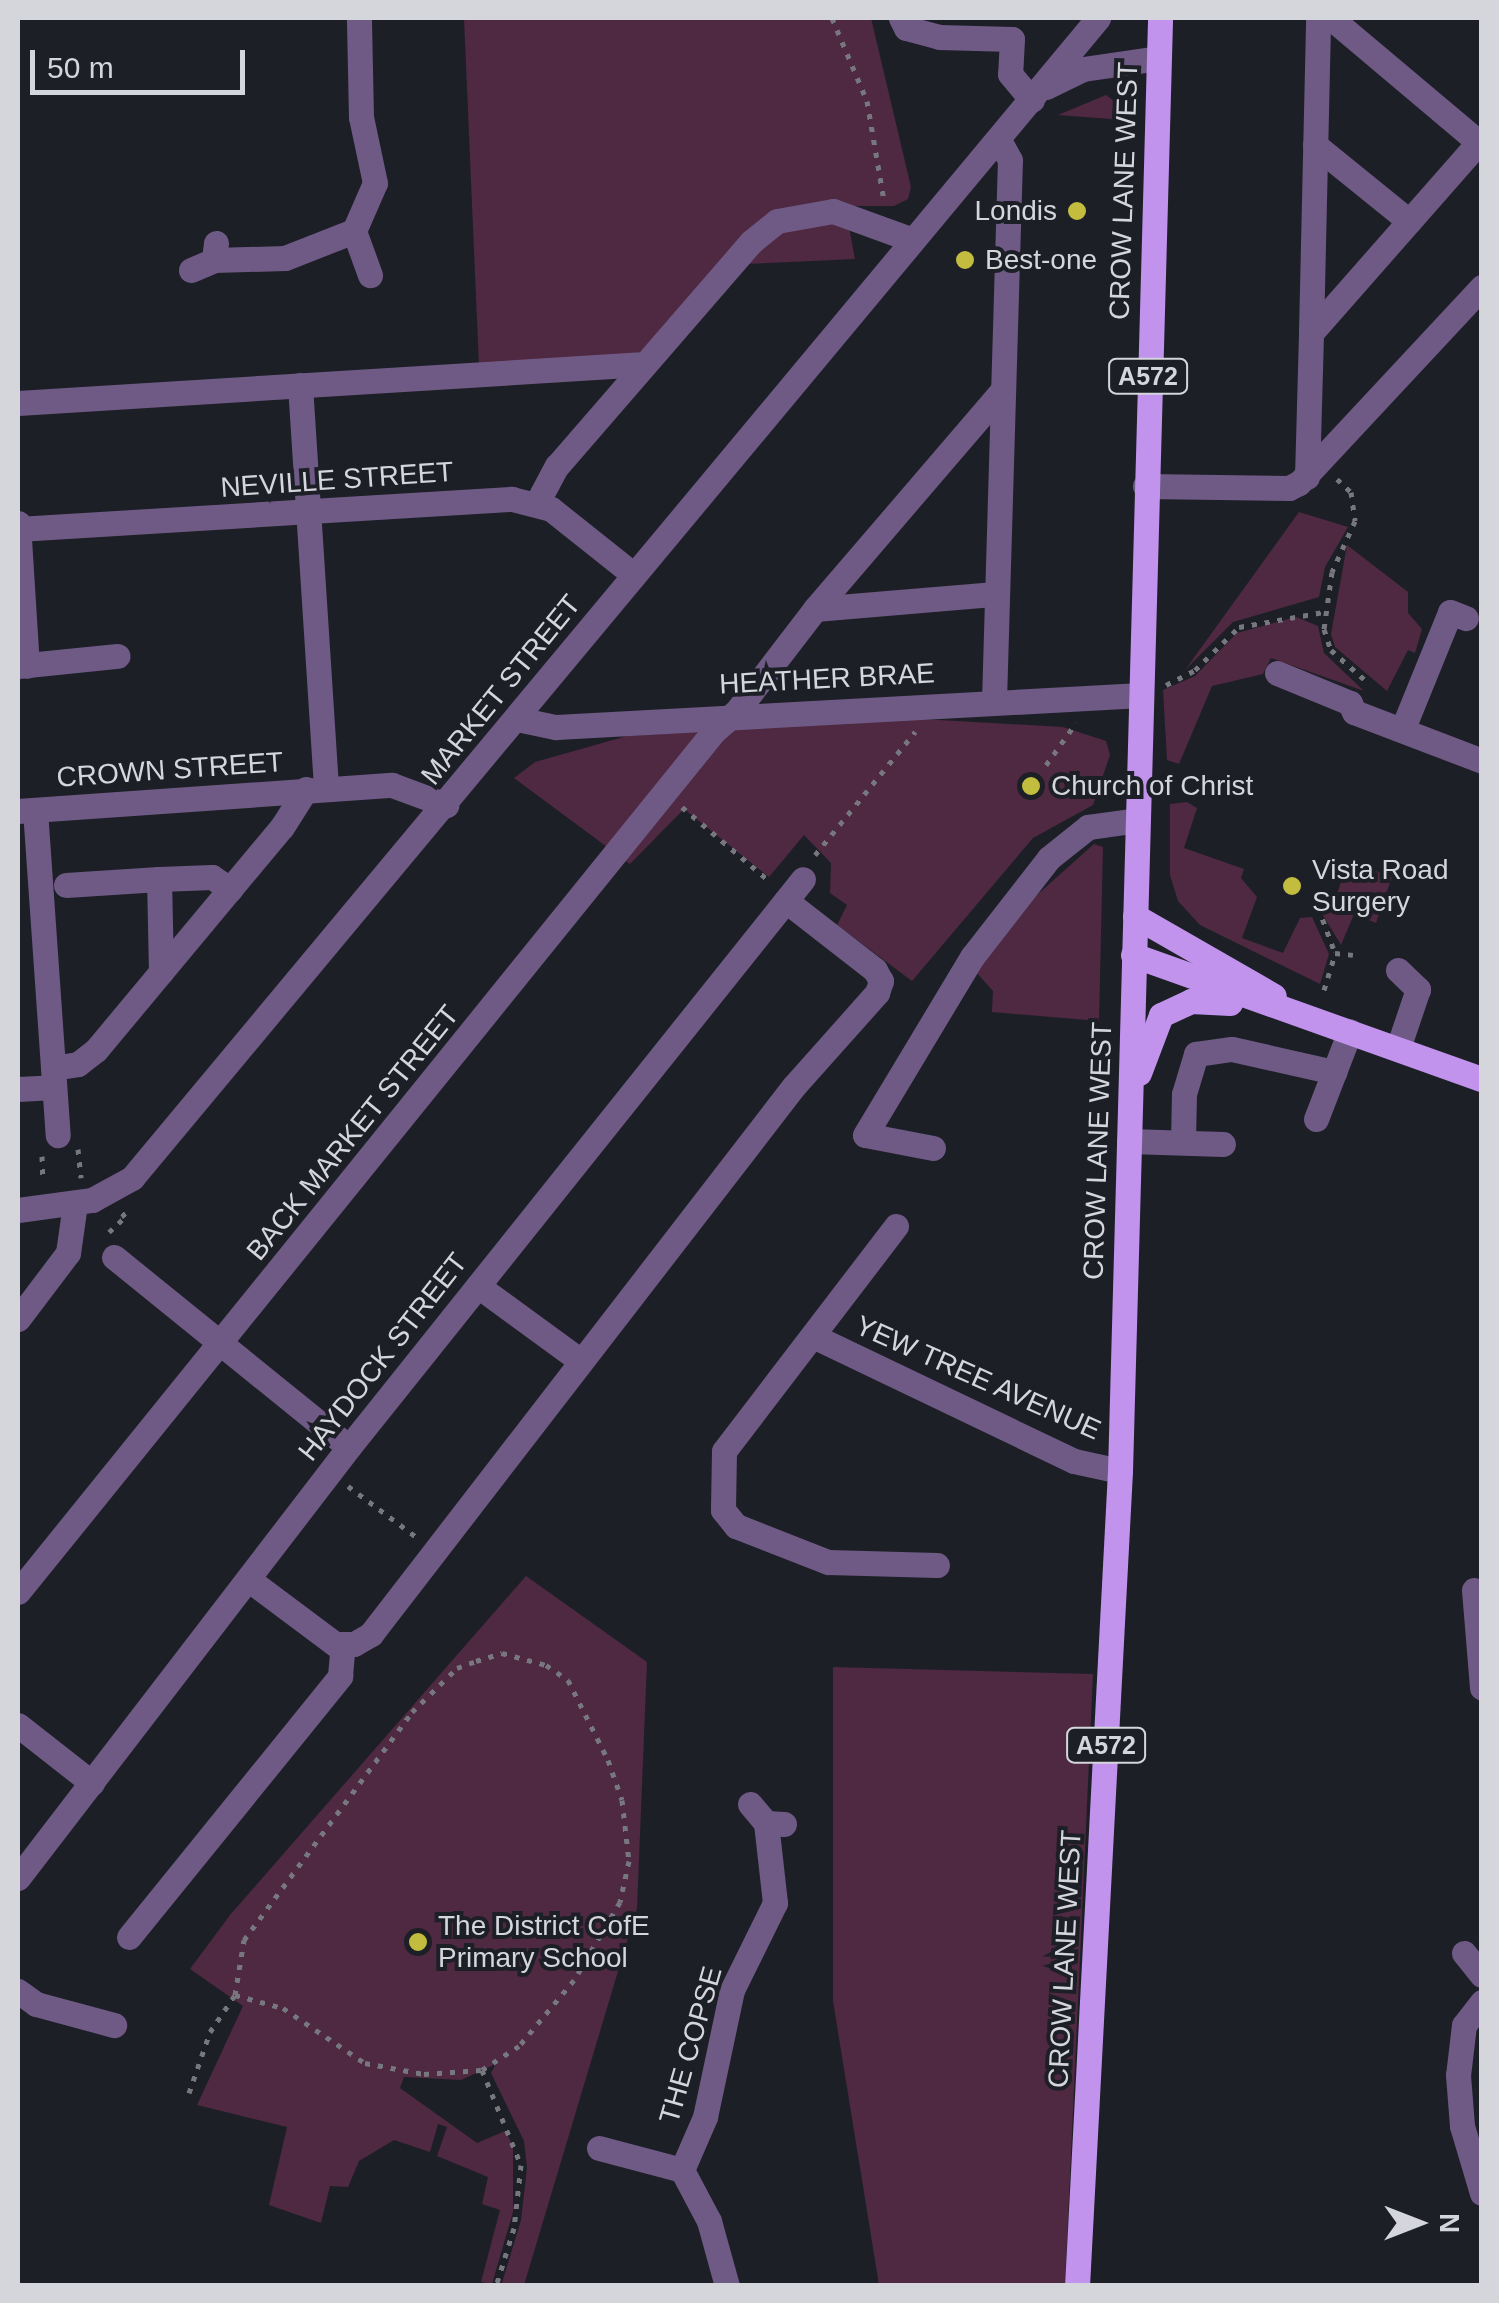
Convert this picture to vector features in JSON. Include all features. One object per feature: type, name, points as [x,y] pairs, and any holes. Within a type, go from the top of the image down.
[{"type":"main road","name":"CROW LANE WEST","points":[[1077,2286],[1120,1471],[1160,18]]},
{"type":"main road","points":[[1135,916],[1304,1014]]},
{"type":"main road","points":[[1133,954],[1482,1079]]},
{"type":"main road","points":[[1128,1114],[1152,1028],[1172,1009],[1207,999],[1261,1012],[1304,1014]]},
{"type":"street","points":[[359,18],[360,117],[375,183],[354,231],[370,275]]},
{"type":"street","points":[[901,18],[906,28],[940,38],[1014,28],[1010,74],[1037,95]]},
{"type":"street","name":"MARKET STREET","points":[[18,1210],[75,1204],[132,1178],[1098,18]]},
{"type":"street","points":[[1314,471],[1311,333],[1318,18]]},
{"type":"street","points":[[1311,333],[1480,144],[1331,18]]},
{"type":"street","name":"MARKET STREET","points":[[1037,95],[1083,69],[1158,58]]},
{"type":"street","points":[[994,701],[1010,160],[999,140]]},
{"type":"street","points":[[1315,146],[1409,222]]},
{"type":"street","points":[[634,575],[538,501],[557,466],[751,242],[778,220],[833,212],[913,240]]},
{"type":"street","points":[[207,258],[285,258],[354,231]]},
{"type":"street","points":[[1145,486],[1289,488],[1314,471],[1482,288]]},
{"type":"street","points":[[18,402],[644,364]]},
{"type":"street","points":[[18,1089],[54,1077],[87,1058],[316,788],[317,646],[300,385]]},
{"type":"street","name":"BACK MARKET STREET","points":[[18,1592],[714,731],[736,712],[815,609],[1003,390]]},
{"type":"street","name":"NEVILLE STREET","points":[[18,527],[538,501]]},
{"type":"street","points":[[18,527],[22,666],[116,656]]},
{"type":"street","points":[[815,609],[995,594]]},
{"type":"street","points":[[1404,728],[1449,612]]},
{"type":"street","points":[[1277,673],[1350,703],[1354,712],[1482,761]]},
{"type":"street","name":"HEATHER BRAE","points":[[517,719],[556,727],[736,712],[1141,695]]},
{"type":"street","name":"CROWN STREET","points":[[26,811],[392,785],[446,805]]},
{"type":"street","points":[[26,811],[59,1143]]},
{"type":"street","points":[[933,1148],[864,1136],[972,957],[1050,858],[1088,827],[1138,820]]},
{"type":"street","points":[[66,886],[212,877],[230,890]]},
{"type":"street","points":[[159,879],[161,972]]},
{"type":"street","name":"HAYDOCK STREET","points":[[18,1878],[349,1446],[803,879]]},
{"type":"street","points":[[343,1644],[370,1634],[794,1086],[877,994],[881,981],[875,970],[786,901]]},
{"type":"street","points":[[1398,970],[1418,989],[1398,1048]]},
{"type":"street","points":[[1316,1120],[1350,1031]]},
{"type":"street","points":[[1183,1141],[1184,1094],[1196,1054],[1232,1049],[1334,1072]]},
{"type":"street","points":[[1128,1141],[1223,1144]]},
{"type":"street","points":[[18,1318],[68,1252],[75,1204]]},
{"type":"street","name":"YEW TREE AVENUE","points":[[896,1226],[724,1451],[723,1510],[736,1526],[828,1562],[937,1565]]},
{"type":"street","points":[[114,1257],[218,1345],[349,1446]]},
{"type":"street","points":[[478,1286],[581,1361]]},
{"type":"street","name":"YEW TREE AVENUE","points":[[813,1336],[1074,1461],[1120,1471]]},
{"type":"street","points":[[248,1579],[343,1644]]},
{"type":"street","points":[[1474,1590],[1482,1688]]},
{"type":"street","points":[[129,1936],[340,1676],[343,1644]]},
{"type":"street","points":[[18,1725],[92,1783]]},
{"type":"street","name":"THE COPSE","points":[[682,2170],[706,2118],[732,1990],[775,1903],[767,1817]]},
{"type":"street","points":[[1464,1953],[1482,1975]]},
{"type":"street","points":[[18,1991],[36,2004],[114,2025]]},
{"type":"street","points":[[1482,2002],[1464,2025],[1458,2075],[1462,2126],[1482,2193]]},
{"type":"street","points":[[599,2148],[682,2170],[722,2255],[728,2286]]},
{"type":"path","points":[[832,18],[874,127],[882,227]]},
{"type":"path","points":[[1314,471],[1351,492],[1355,521],[1332,572],[1324,612],[1331,650],[1376,692]]},
{"type":"path","points":[[1141,695],[1195,670],[1239,627],[1299,612],[1324,612]]},
{"type":"path","points":[[803,879],[818,850],[906,747],[933,704]]},
{"type":"path","points":[[1046,765],[1080,718]]},
{"type":"path","points":[[671,799],[768,879]]},
{"type":"path","points":[[1318,907],[1335,952],[1324,990]]},
{"type":"path","points":[[1335,952],[1353,954]]},
{"type":"path","points":[[59,1143],[81,1178]]},
{"type":"path","points":[[44,1186],[59,1143]]},
{"type":"path","points":[[332,1470],[435,1551]]},
{"type":"path","points":[[190,2093],[210,2032],[235,1994],[236,1965],[260,1913],[412,1712],[457,1668],[502,1653],[528,1657],[568,1680],[586,1710],[622,1800],[629,1860],[620,1902],[574,1980],[519,2046],[482,2070],[424,2074],[365,2063],[283,2008],[235,1994]]},
{"type":"path","points":[[482,2070],[520,2165],[514,2228],[496,2286]]},
{"type":"shaded area","points":[[464,18],[871,18],[911,187],[908,199],[894,206],[845,206],[855,259],[745,264],[644,350],[617,360],[479,367]]},
{"type":"shaded area","points":[[1106,95],[1120,105],[1124,120],[1058,115]]},
{"type":"shaded area","points":[[1299,512],[1348,527],[1325,567],[1319,597],[1233,622],[1185,670]]},
{"type":"shaded area","points":[[1347,545],[1408,592],[1408,613],[1422,629],[1415,653],[1408,650],[1387,691],[1335,647],[1331,634]]},
{"type":"shaded area","points":[[1296,617],[1318,626],[1324,653],[1364,691],[1271,658],[1263,674],[1212,686],[1179,764],[1167,760],[1163,690],[1195,676],[1237,633]]},
{"type":"shaded area","points":[[921,719],[1063,727],[1106,741],[1110,755],[1093,805],[1033,838],[912,981],[837,925],[847,905],[830,893],[831,863],[804,835],[769,877],[684,809],[630,864],[514,778],[535,762],[627,736]]},
{"type":"shaded area","points":[[1187,802],[1197,808],[1184,848],[1244,869],[1241,878],[1257,897],[1242,938],[1283,953],[1300,918],[1312,917],[1329,954],[1320,984],[1200,925],[1178,901],[1170,875],[1170,804]]},
{"type":"shaded area","points":[[1094,844],[1103,847],[1099,1021],[992,1012],[993,991],[976,972],[1029,902]]},
{"type":"shaded area","points":[[1348,861],[1392,877],[1376,923],[1354,914],[1341,945],[1321,912],[1335,900]]},
{"type":"shaded area","name":"The District CofE Primary School","points":[[526,1576],[647,1662],[637,1908],[524,2285],[501,2286],[521,2220],[527,2168],[524,2141],[491,2073],[496,2064],[461,2080],[404,2077],[400,2088],[477,2143],[505,2131],[513,2145],[513,2212],[492,2284],[481,2282],[500,2210],[482,2204],[488,2177],[437,2156],[447,2127],[438,2124],[430,2152],[394,2140],[359,2161],[348,2187],[330,2186],[321,2223],[269,2205],[287,2127],[197,2105],[243,2006],[190,1969],[230,1915]]},
{"type":"shaded area","points":[[833,1667],[1093,1674],[1065,2285],[879,2285],[833,2001]]},
{"type":"place","name":"Londis","points":[[1077,211]]},
{"type":"place","name":"Best-one","points":[[965,260]]},
{"type":"place","name":"Church of Christ","points":[[1031,786]]},
{"type":"place","name":"Vista Road Surgery","points":[[1292,886]]},
{"type":"place","name":"The District CofE Primary School","points":[[418,1942]]}]
